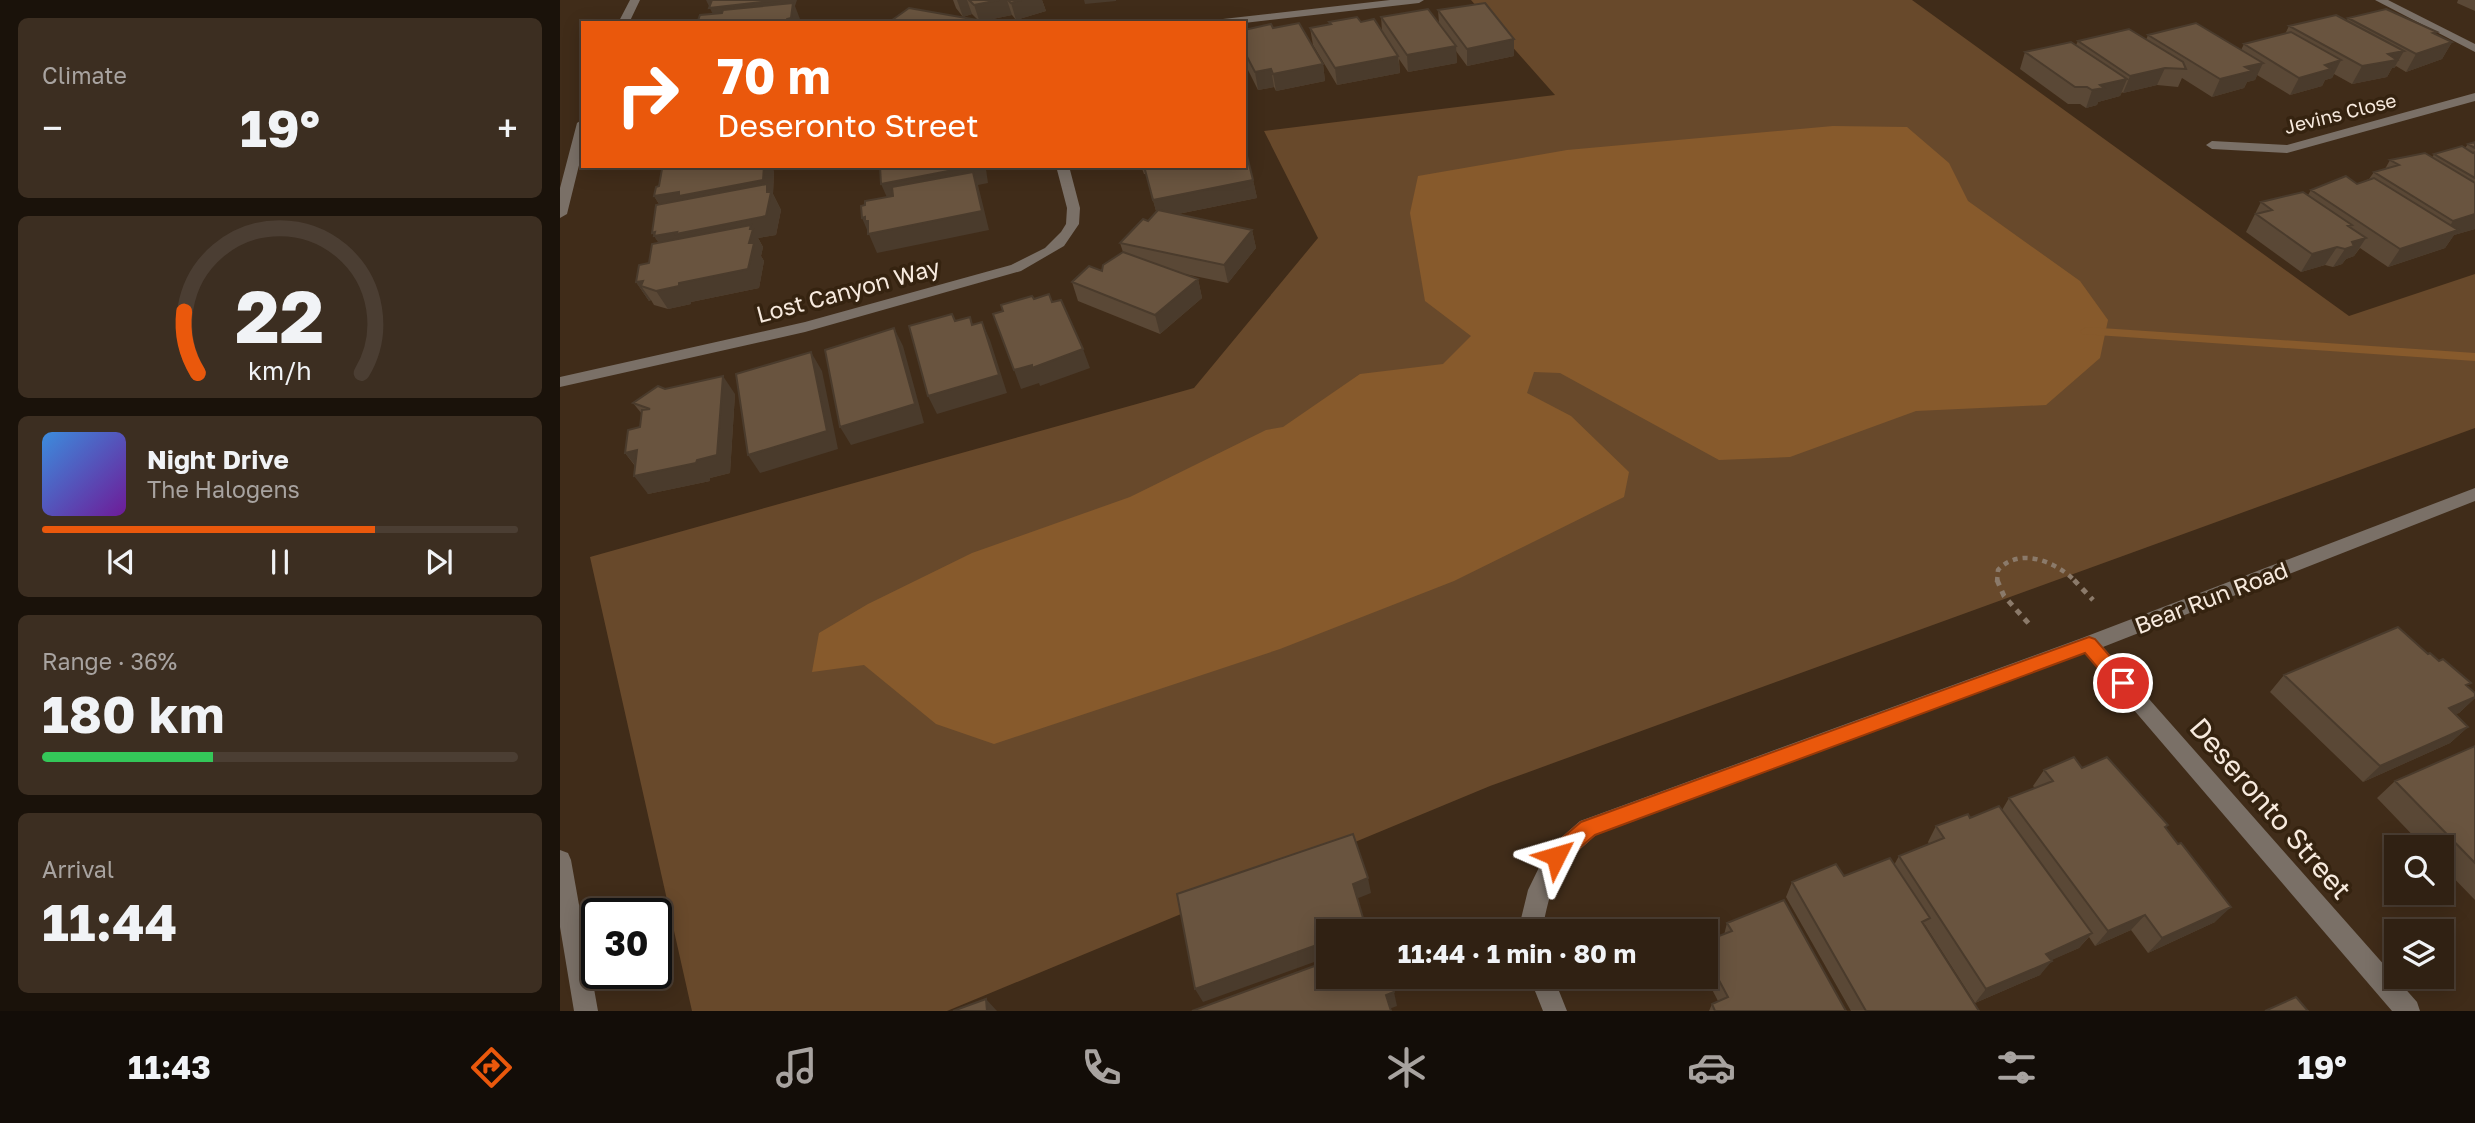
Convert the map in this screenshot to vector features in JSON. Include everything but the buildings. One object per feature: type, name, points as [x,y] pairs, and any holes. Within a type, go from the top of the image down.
[{"type":"street","points":[[624,21],[635,0]]},
{"type":"street","points":[[1232,21],[1419,0]]},
{"type":"street","points":[[2380,0],[2475,49]]},
{"type":"street","name":"Jevins Close","points":[[2212,145],[2287,149],[2475,97]]},
{"type":"street","points":[[560,214],[581,132]]},
{"type":"street","name":"Lost Canyon Way","points":[[560,382],[805,327],[1007,272],[1031,262],[1066,236],[1072,225],[1075,215],[1063,168]]},
{"type":"street","name":"Bear Run Road","points":[[1533,919],[1539,890],[1556,856],[1588,828],[2089,644],[2475,494]]},
{"type":"street","name":"Deseronto Street","points":[[2089,644],[2408,1011]]},
{"type":"street","points":[[560,860],[586,1011]]},
{"type":"street","points":[[1546,989],[1555,1011]]},
{"type":"path","points":[[2030,625],[2001,591],[1997,579],[2005,563],[2016,557],[2036,557],[2060,567],[2093,600]]},
{"type":"shaded area","points":[[1471,0],[1912,0],[2349,316],[2475,274],[2475,428],[1490,786],[947,1011],[692,1011],[672,922],[672,898],[667,898],[590,557],[1194,388],[1318,238],[1264,131],[1555,95]]},
{"type":"shaded area","points":[[1833,126],[1907,127],[1949,163],[1968,201],[2080,281],[2108,320],[2100,358],[2046,405],[1916,411],[1790,457],[1719,460],[1560,373],[1534,372],[1527,393],[1571,416],[1629,472],[1624,497],[1454,581],[1280,649],[994,744],[936,724],[864,665],[812,672],[819,633],[868,604],[972,553],[1130,497],[1266,430],[1283,427],[1360,374],[1443,364],[1471,336],[1425,301],[1410,213],[1418,176],[1567,150]]},
{"type":"waterway","points":[[2086,331],[2475,357]]},
{"type":"route","points":[[1556,856],[1588,828],[2089,644],[2123,683]]}]
